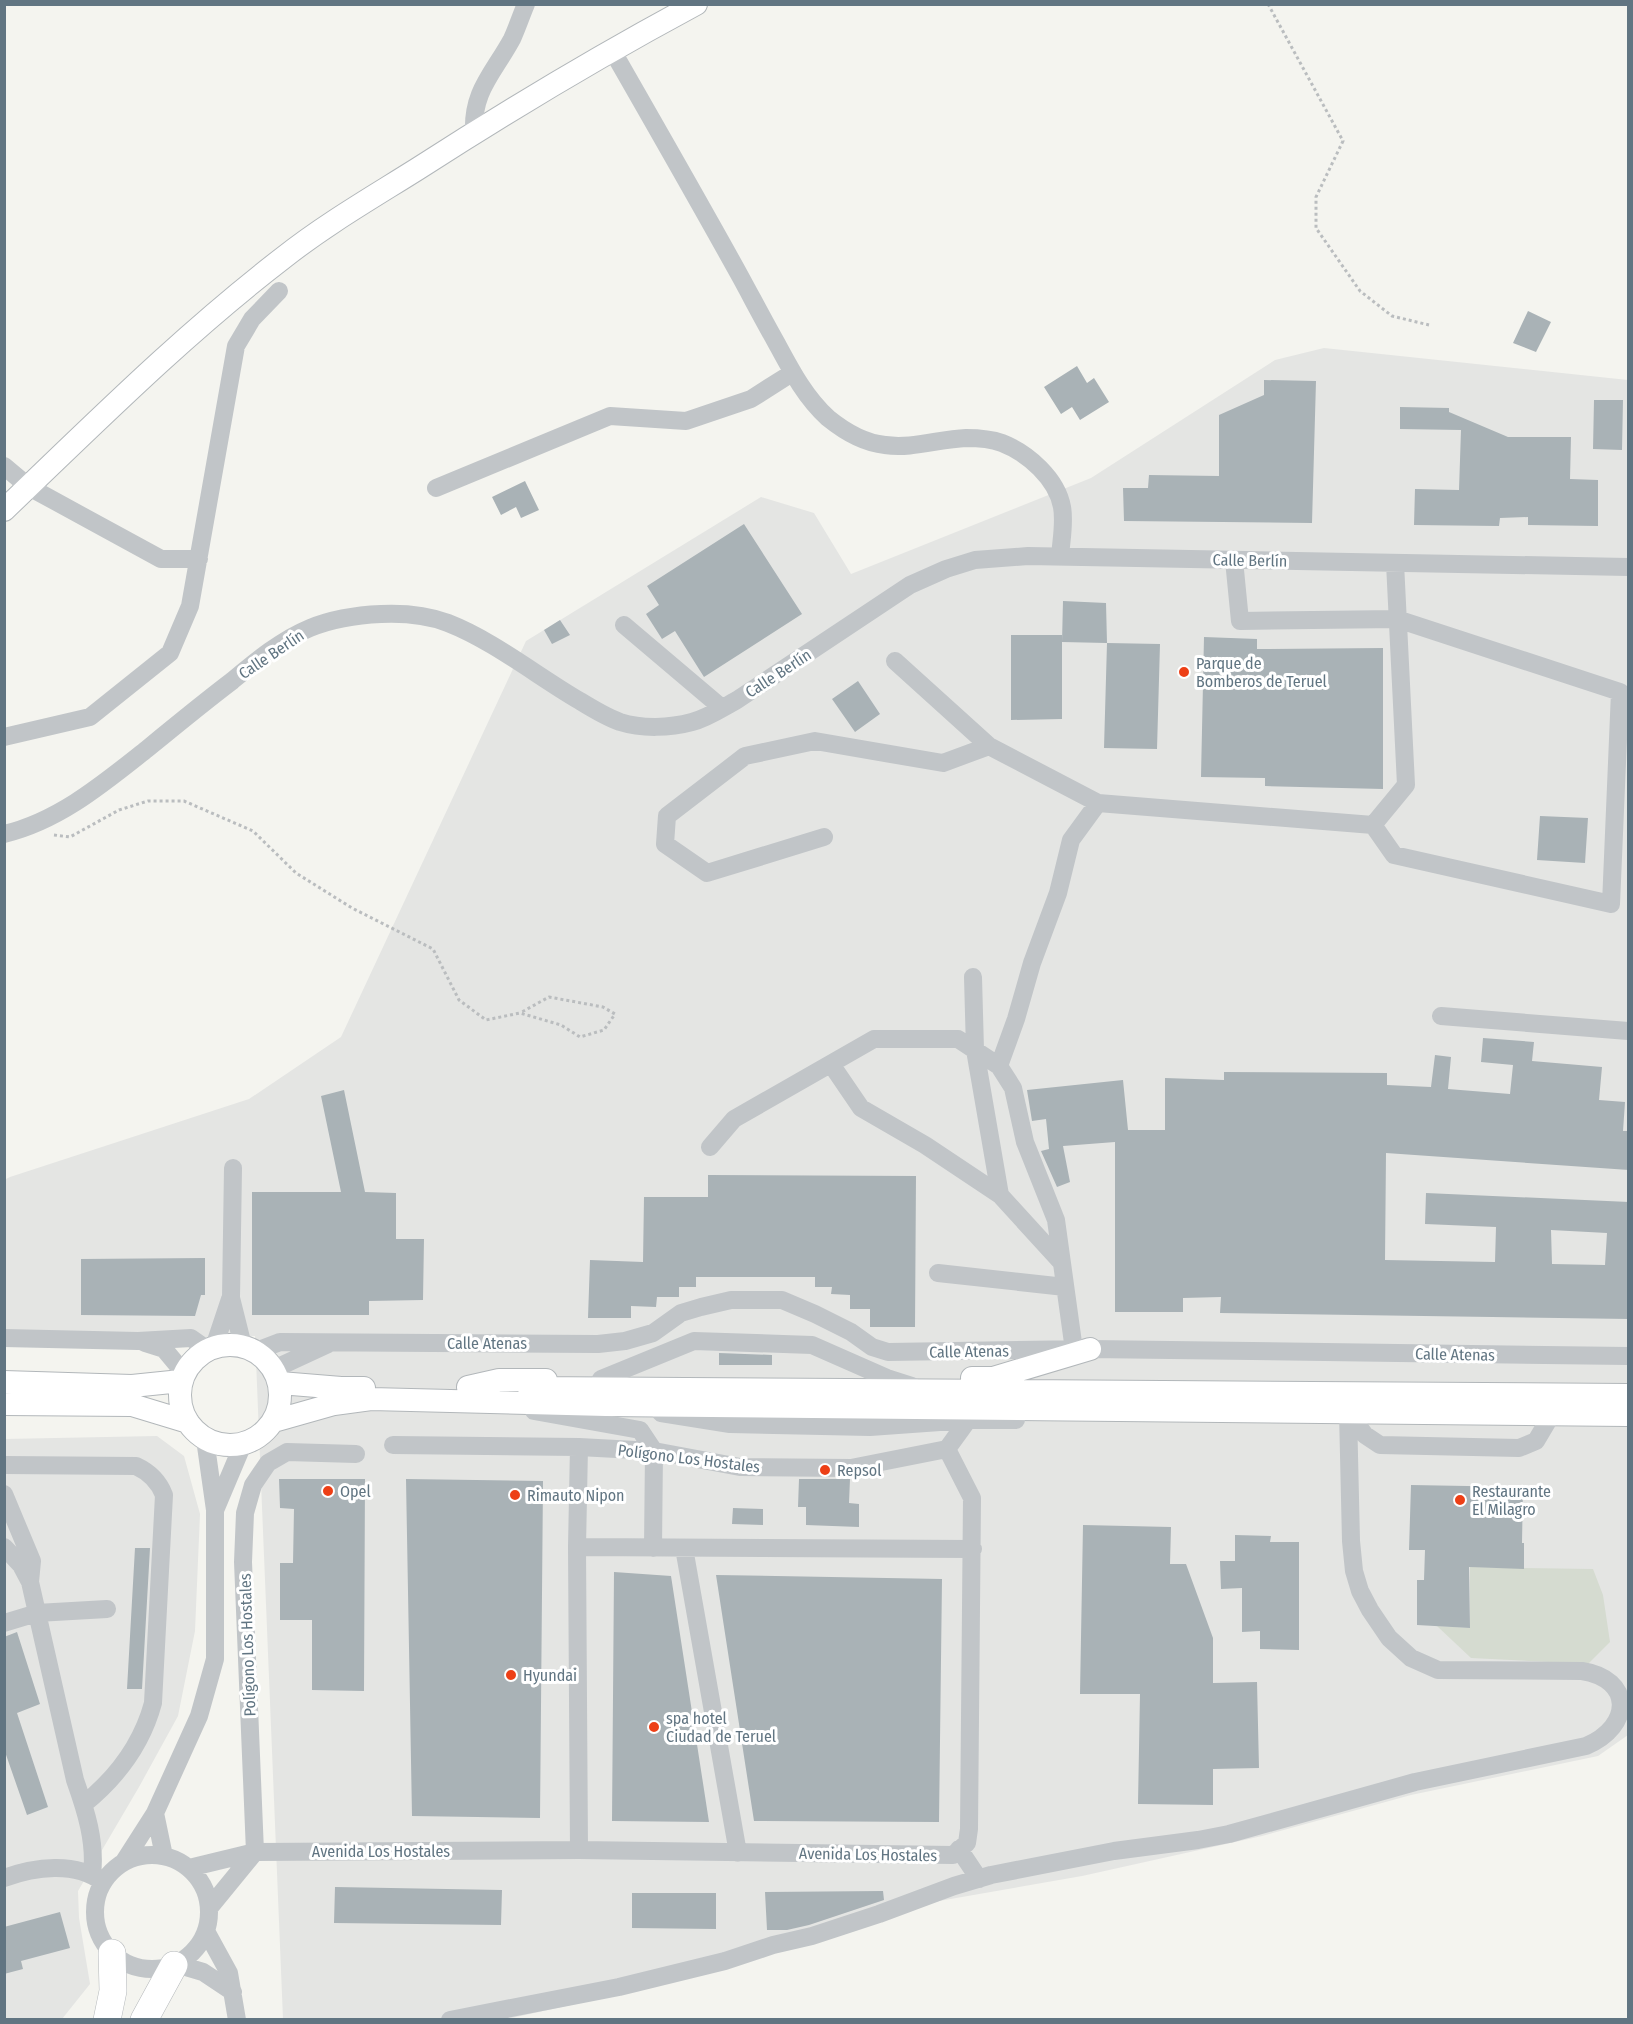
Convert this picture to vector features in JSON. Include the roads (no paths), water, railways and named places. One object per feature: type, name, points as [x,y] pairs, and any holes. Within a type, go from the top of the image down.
[{"type":"highway","points":[[107,2019],[113,1991],[112,1953]]},
{"type":"highway","points":[[144,2019],[175,1965]]},
{"type":"main road","points":[[4,510],[114,404],[238,293],[285,256],[474,133],[612,50],[696,4]]},
{"type":"main road","points":[[228,1345],[249,1349],[266,1359],[277,1376],[280,1406],[274,1421],[255,1439],[230,1446],[217,1444],[195,1432],[188,1422],[179,1396],[183,1377],[192,1362],[211,1348],[228,1345]]},
{"type":"main road","points":[[468,1387],[499,1380],[993,1378],[1082,1349]]},
{"type":"main road","points":[[277,1376],[341,1388],[1629,1395]]},
{"type":"main road","points":[[4,1382],[132,1386],[183,1377]]},
{"type":"main road","points":[[274,1421],[334,1404],[370,1399],[606,1405],[1629,1415]]},
{"type":"main road","points":[[4,1404],[132,1405],[188,1422]]},
{"type":"street","points":[[474,133],[473,117],[481,90],[512,38],[526,4]]},
{"type":"street","points":[[612,50],[792,373],[812,401],[828,417],[866,441],[900,446],[965,438],[1001,443],[1017,451],[1044,474],[1057,491],[1062,505],[1063,518],[1060,557]]},
{"type":"street","points":[[4,737],[90,717],[170,653],[190,606],[236,346],[252,319],[279,291]]},
{"type":"street","points":[[436,488],[610,417],[686,420],[751,399],[792,373]]},
{"type":"street","points":[[4,466],[29,487],[160,559],[199,559]]},
{"type":"street","name":"Calle Berlín","points":[[4,834],[37,823],[108,780],[277,646],[311,628],[345,618],[394,614],[415,615],[447,623],[486,642],[602,714],[620,722],[649,727],[694,722],[722,708],[910,585],[946,569],[975,560],[1028,556],[1629,567]]},
{"type":"street","points":[[1234,560],[1240,621],[1397,619],[1620,692],[1611,904],[1394,855],[1373,825]]},
{"type":"street","points":[[1373,825],[1406,785],[1395,563]]},
{"type":"street","points":[[624,625],[722,708]]},
{"type":"street","points":[[895,661],[989,746],[1098,803],[1373,825]]},
{"type":"street","points":[[824,837],[706,873],[665,844],[667,816],[745,756],[815,741],[943,763],[989,746]]},
{"type":"street","points":[[999,1066],[1016,1019],[1032,963],[1058,893],[1071,840],[1098,803]]},
{"type":"street","points":[[974,977],[975,1050],[1000,1195]]},
{"type":"street","points":[[1441,1016],[1629,1031]]},
{"type":"street","points":[[710,1148],[734,1119],[874,1039],[958,1039],[999,1066],[1013,1088],[1025,1142],[1056,1220],[1065,1287],[1082,1349]]},
{"type":"street","points":[[831,1064],[861,1108],[925,1145],[1000,1195],[1062,1263]]},
{"type":"street","points":[[233,1168],[231,1298],[249,1349]]},
{"type":"street","points":[[938,1273],[1065,1287]]},
{"type":"street","points":[[4,1338],[138,1341],[191,1338],[211,1348],[231,1298]]},
{"type":"street","name":"Calle Atenas","points":[[249,1349],[280,1342],[598,1344],[626,1341],[653,1333],[681,1313],[701,1307],[731,1300],[782,1300],[851,1332],[872,1347],[888,1352],[1082,1349],[1629,1356]]},
{"type":"street","points":[[653,1333],[694,1341],[872,1347]]},
{"type":"street","points":[[138,1341],[164,1349],[183,1377]]},
{"type":"street","points":[[601,1379],[694,1341]]},
{"type":"street","name":"Calle Atenas","points":[[277,1376],[332,1342]]},
{"type":"street","points":[[813,1345],[886,1378],[925,1390]]},
{"type":"street","points":[[370,1399],[441,1406],[537,1411],[640,1430],[654,1451],[653,1548]]},
{"type":"street","points":[[606,1405],[730,1424],[870,1427],[968,1420],[1097,1419],[1139,1409]]},
{"type":"street","points":[[1348,1412],[1365,1435],[1380,1445],[1520,1448],[1536,1441],[1552,1414]]},
{"type":"street","points":[[450,2019],[619,1986],[725,1961],[773,1945],[812,1936],[979,1879],[1114,1851],[1229,1834],[1414,1782],[1586,1746],[1599,1741],[1612,1731],[1623,1715],[1626,1697],[1610,1680],[1594,1672],[1438,1670],[1418,1662],[1400,1649],[1380,1626],[1360,1591],[1354,1571],[1348,1412]]},
{"type":"street","points":[[946,1449],[968,1420]]},
{"type":"street","points":[[123,1863],[155,1813],[200,1716],[215,1659],[215,1510],[205,1439]]},
{"type":"street","points":[[215,1510],[243,1444]]},
{"type":"street","name":"Polígono Los Hostales","points":[[393,1445],[579,1447],[654,1451],[740,1467],[851,1468],[946,1449]]},
{"type":"street","points":[[579,1447],[577,1547],[579,1850]]},
{"type":"street","name":"Avenida Los Hostales","points":[[255,1852],[579,1850],[953,1855],[967,1843],[969,1829],[973,1549],[972,1498],[946,1449]]},
{"type":"street","name":"Polígono Los Hostales","points":[[255,1852],[243,1562],[245,1513],[253,1485],[268,1463],[287,1452],[356,1454]]},
{"type":"street","points":[[4,1465],[136,1466],[155,1479],[164,1496],[153,1703],[145,1726],[129,1755],[107,1783],[84,1804]]},
{"type":"street","points":[[4,1494],[32,1561],[30,1582]]},
{"type":"street","points":[[4,1547],[21,1565],[30,1582],[38,1613],[75,1780],[84,1804],[94,1847],[98,1879],[96,1918],[102,1940],[112,1953],[124,1961],[143,1968],[163,1968],[175,1965],[189,1956],[200,1943],[210,1918],[210,1907],[203,1886],[189,1868],[164,1856],[147,1855],[123,1863],[98,1879],[52,1868],[35,1869],[4,1878]]},
{"type":"street","points":[[577,1547],[973,1549]]},
{"type":"street","points":[[684,1548],[738,1853]]},
{"type":"street","points":[[4,1623],[38,1613],[107,1609]]},
{"type":"street","points":[[155,1813],[164,1856]]},
{"type":"street","points":[[959,1850],[979,1879]]},
{"type":"street","points":[[189,1868],[255,1852]]},
{"type":"street","points":[[210,1907],[255,1852]]},
{"type":"street","points":[[206,1931],[229,1973],[237,2019]]},
{"type":"street","points":[[175,1965],[210,1975],[233,1992]]},
{"type":"place","name":"Parque de Bomberos de Teruel","points":[[1184,672]]},
{"type":"place","name":"Repsol","points":[[825,1470]]},
{"type":"place","name":"Opel","points":[[328,1491]]},
{"type":"place","name":"Rimauto Nipon","points":[[515,1495]]},
{"type":"place","name":"Restaurante El Milagro","points":[[1460,1500]]},
{"type":"place","name":"Hyundai","points":[[511,1675]]},
{"type":"place","name":"spa hotel Ciudad de Teruel","points":[[654,1727]]}]
